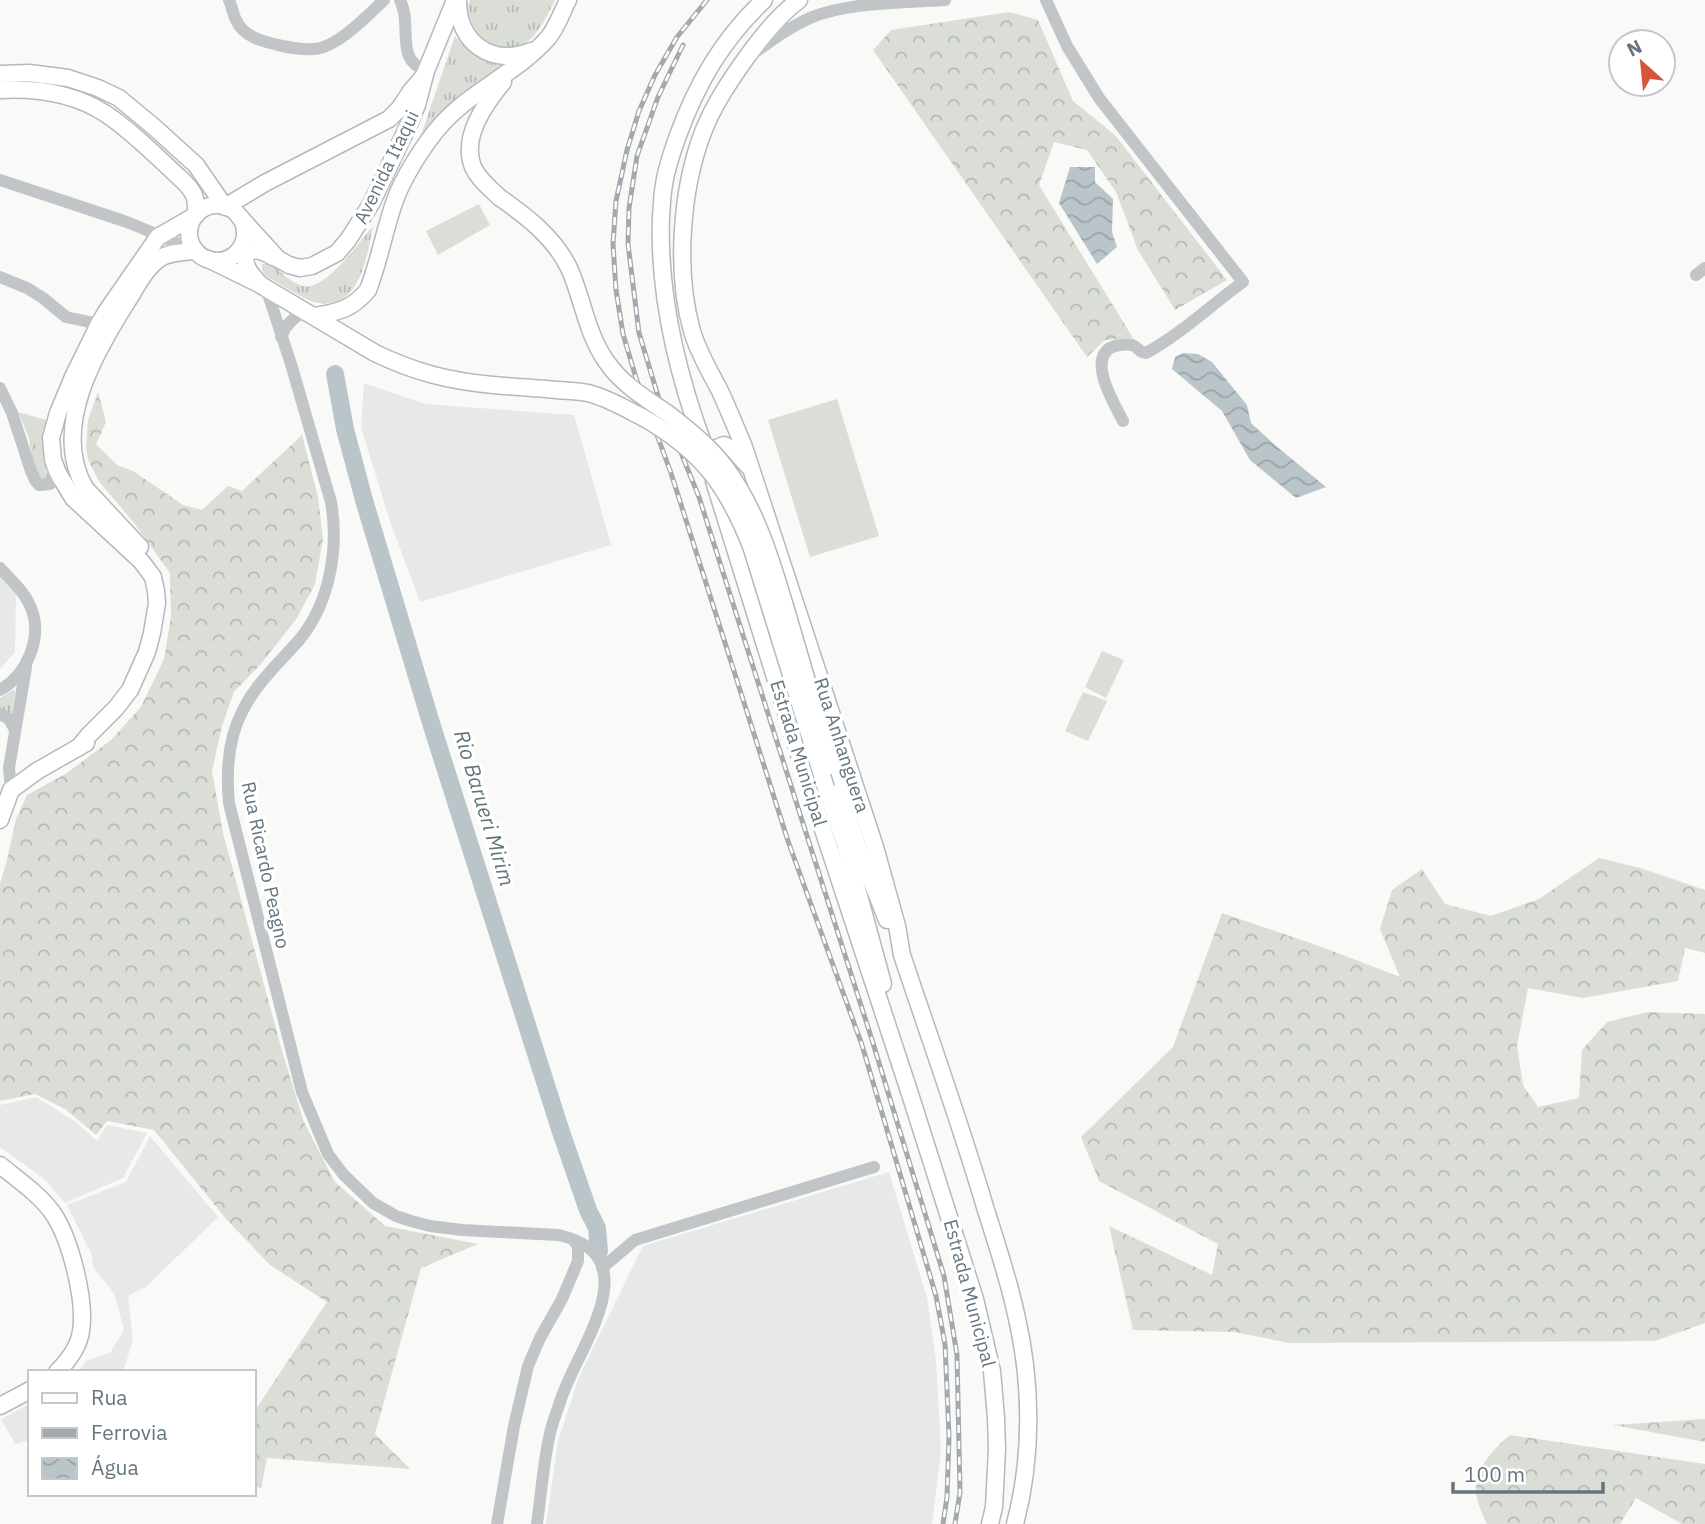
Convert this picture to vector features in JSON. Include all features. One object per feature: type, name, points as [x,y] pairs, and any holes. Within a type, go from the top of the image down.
[{"type":"main road","name":"Avenida Itaqui","points":[[263,286],[248,270],[245,262],[249,252],[256,250],[300,268],[312,266],[337,253],[348,240],[370,204],[410,122],[425,74],[457,0]]},
{"type":"main road","points":[[457,0],[461,27],[471,41],[484,50],[509,56],[537,49]]},
{"type":"main road","points":[[310,313],[345,309],[360,300],[373,277],[394,202],[430,138],[456,110],[512,70],[550,36],[568,0]]},
{"type":"main road","name":"Estrada Municipal","points":[[764,0],[712,61],[697,89],[676,143],[664,185],[661,231],[664,289],[690,409],[967,1274],[987,1349],[994,1394],[997,1449],[994,1507],[990,1524]]},
{"type":"main road","name":"Rua Anhanguera","points":[[799,0],[775,21],[730,79],[703,132],[688,188],[682,238],[684,288],[691,327],[744,447],[761,495],[875,847],[897,926],[902,955],[967,1146],[1019,1325],[1028,1423],[1027,1448],[1015,1524]]},
{"type":"main road","points":[[512,70],[476,121],[470,156],[474,168],[499,197],[532,221],[554,244],[568,267],[596,343],[615,374],[627,386],[697,437],[725,467],[741,491],[756,519],[775,574],[832,766],[863,858],[902,955]]},
{"type":"main road","points":[[0,74],[29,73],[68,78],[119,98],[195,164],[244,229],[242,245],[224,260],[202,255],[169,254],[157,260],[135,288],[102,343],[85,381],[76,412],[65,482]]},
{"type":"main road","points":[[231,211],[265,183],[389,119],[400,109],[425,74]]},
{"type":"main road","points":[[0,90],[56,93],[104,113],[190,187],[197,201],[189,237],[202,255],[263,286],[375,353],[400,365],[442,378],[492,385],[578,391],[599,396],[654,424],[687,448],[709,469],[725,491],[752,549],[845,844],[876,956],[890,1016],[891,1036]]},
{"type":"main road","points":[[0,820],[11,790],[37,771],[94,739],[124,711],[137,694],[157,655],[163,634],[167,602],[164,581],[155,564],[85,488],[65,482],[53,460],[51,438],[58,413],[99,324],[158,237],[209,206],[217,205],[231,211],[278,259]]},
{"type":"main road","points":[[709,462],[715,449],[729,446],[753,474]]},
{"type":"main road","points":[[0,1165],[36,1194],[54,1214],[73,1260],[81,1307],[81,1331],[74,1350],[59,1370]]},
{"type":"main road","points":[[0,1406],[28,1391]]},
{"type":"street","points":[[229,0],[237,23],[249,35],[265,42],[317,50],[345,35],[384,0]]},
{"type":"street","points":[[400,0],[408,56],[425,74]]},
{"type":"street","points":[[745,59],[800,23],[825,13],[857,7],[945,0]]},
{"type":"street","points":[[1046,0],[1067,46],[1099,98],[1243,282],[1182,330],[1146,353],[1141,353],[1132,345],[1108,349],[1104,355],[1102,374],[1123,421]]},
{"type":"street","points":[[0,180],[142,228],[202,255]]},
{"type":"street","points":[[0,277],[27,288],[66,317],[99,324]]},
{"type":"street","name":"Rua Ricardo Peagno","points":[[263,286],[291,365],[331,502],[333,557],[327,584],[316,613],[302,636],[252,694],[238,720],[227,779],[231,811],[302,1093],[328,1154],[343,1174],[373,1203],[396,1216],[430,1226],[559,1235],[574,1241]]},
{"type":"street","points":[[281,337],[292,320],[310,313]]},
{"type":"street","points":[[0,388],[12,413],[35,481],[42,486],[65,482]]},
{"type":"street","points":[[0,568],[25,596],[34,617],[35,632],[9,768],[11,790]]},
{"type":"street","points":[[0,690],[12,682],[27,663]]},
{"type":"street","points":[[0,714],[9,719],[15,730]]},
{"type":"street","points":[[602,1268],[635,1240],[874,1167]]},
{"type":"street","points":[[537,1524],[549,1436],[564,1387],[590,1336],[602,1304],[605,1285],[600,1260],[593,1251],[574,1241]]},
{"type":"street","points":[[497,1524],[514,1426],[528,1366],[540,1338],[562,1300],[578,1261],[578,1246],[574,1241]]},
{"type":"shaded area","points":[[364,383],[425,404],[574,415],[611,545],[420,602],[391,524],[361,428]]},
{"type":"shaded area","points":[[0,576],[16,593],[15,652],[0,669]]},
{"type":"shaded area","points":[[36,1097],[76,1122],[97,1141],[107,1125],[147,1133],[123,1178],[65,1203],[43,1178],[0,1147],[0,1105]]},
{"type":"shaded area","points":[[150,1136],[218,1217],[147,1286],[128,1296],[133,1340],[124,1370],[80,1370],[86,1361],[110,1353],[124,1330],[114,1293],[93,1267],[92,1255],[67,1205],[126,1182]]},
{"type":"shaded area","points":[[889,1172],[927,1298],[936,1360],[941,1450],[932,1524],[546,1524],[558,1441],[579,1377],[643,1246]]},
{"type":"shaded area","points":[[28,1405],[28,1441],[15,1444],[1,1419]]},
{"type":"green space","points":[[470,0],[555,0],[541,26],[529,41],[512,49],[502,50],[485,46],[473,35],[463,16]]},
{"type":"green space","points":[[1009,12],[1038,20],[1073,101],[1115,135],[1227,280],[1175,310],[1138,250],[1116,192],[1087,150],[1054,142],[1039,185],[1133,338],[1105,340],[1087,357],[873,50],[891,30]]},
{"type":"green space","points":[[455,36],[477,56],[504,66],[419,141]]},
{"type":"green space","points":[[479,204],[490,225],[438,255],[426,231]]},
{"type":"green space","points":[[373,226],[364,267],[351,291],[341,300],[329,303],[314,302],[265,276],[262,270],[262,264],[271,263],[294,282],[312,286],[332,273]]},
{"type":"green space","points":[[98,392],[106,422],[96,444],[117,465],[133,471],[183,505],[202,510],[228,486],[242,491],[302,435],[318,497],[323,539],[315,584],[297,618],[261,664],[234,692],[222,726],[212,771],[223,833],[282,1051],[304,1122],[335,1182],[385,1226],[478,1244],[421,1268],[375,1434],[410,1469],[267,1458],[261,1489],[256,1485],[256,1409],[327,1302],[270,1265],[227,1220],[154,1130],[107,1121],[96,1135],[65,1109],[35,1094],[0,1101],[0,884],[16,819],[27,795],[67,773],[111,740],[141,707],[164,659],[171,617],[170,573],[134,523],[98,480],[88,459],[86,447],[88,420]]},
{"type":"green space","points":[[837,399],[879,536],[810,557],[768,420]]},
{"type":"green space","points":[[18,412],[50,421],[45,452],[47,478],[44,480],[38,477],[29,438]]},
{"type":"green space","points":[[1102,651],[1124,660],[1106,698],[1085,687]]},
{"type":"green space","points":[[15,689],[11,715],[0,708],[0,698]]},
{"type":"green space","points":[[1083,692],[1107,701],[1088,741],[1065,731]]},
{"type":"green space","points":[[1599,858],[1640,868],[1705,890],[1705,953],[1685,948],[1678,981],[1583,998],[1528,988],[1517,1046],[1523,1085],[1538,1107],[1579,1098],[1582,1050],[1607,1022],[1648,1012],[1705,1014],[1705,1323],[1655,1341],[1289,1343],[1235,1332],[1133,1330],[1109,1226],[1212,1275],[1218,1244],[1099,1181],[1081,1137],[1173,1047],[1222,913],[1400,977],[1380,929],[1392,890],[1422,869],[1445,904],[1491,916],[1539,899]]},
{"type":"green space","points":[[1705,1419],[1705,1442],[1613,1425]]},
{"type":"green space","points":[[1510,1435],[1705,1464],[1705,1524],[1682,1524],[1636,1498],[1620,1524],[1487,1524],[1477,1497],[1477,1480],[1490,1455]]},
{"type":"water","points":[[1070,167],[1095,167],[1095,182],[1113,199],[1112,232],[1117,247],[1097,264],[1059,203]]},
{"type":"water","points":[[1183,353],[1198,354],[1212,362],[1247,405],[1251,423],[1326,487],[1296,498],[1250,460],[1222,411],[1172,369],[1175,357]]},
{"type":"waterway","name":"Rio Barueri Mirim","points":[[335,374],[345,429],[364,500],[431,723],[560,1129],[588,1210],[597,1228],[599,1251]]},
{"type":"railway","points":[[707,0],[677,37],[655,75],[639,111],[616,201],[613,244],[616,290],[623,334],[636,378],[671,473],[788,841],[862,1045],[936,1296],[945,1344],[949,1436],[947,1497],[943,1524]]},
{"type":"railway","points":[[683,45],[658,97],[637,156],[629,208],[628,244],[639,333],[658,396],[699,497],[873,1043],[944,1276],[957,1355],[960,1492],[955,1524]]}]
